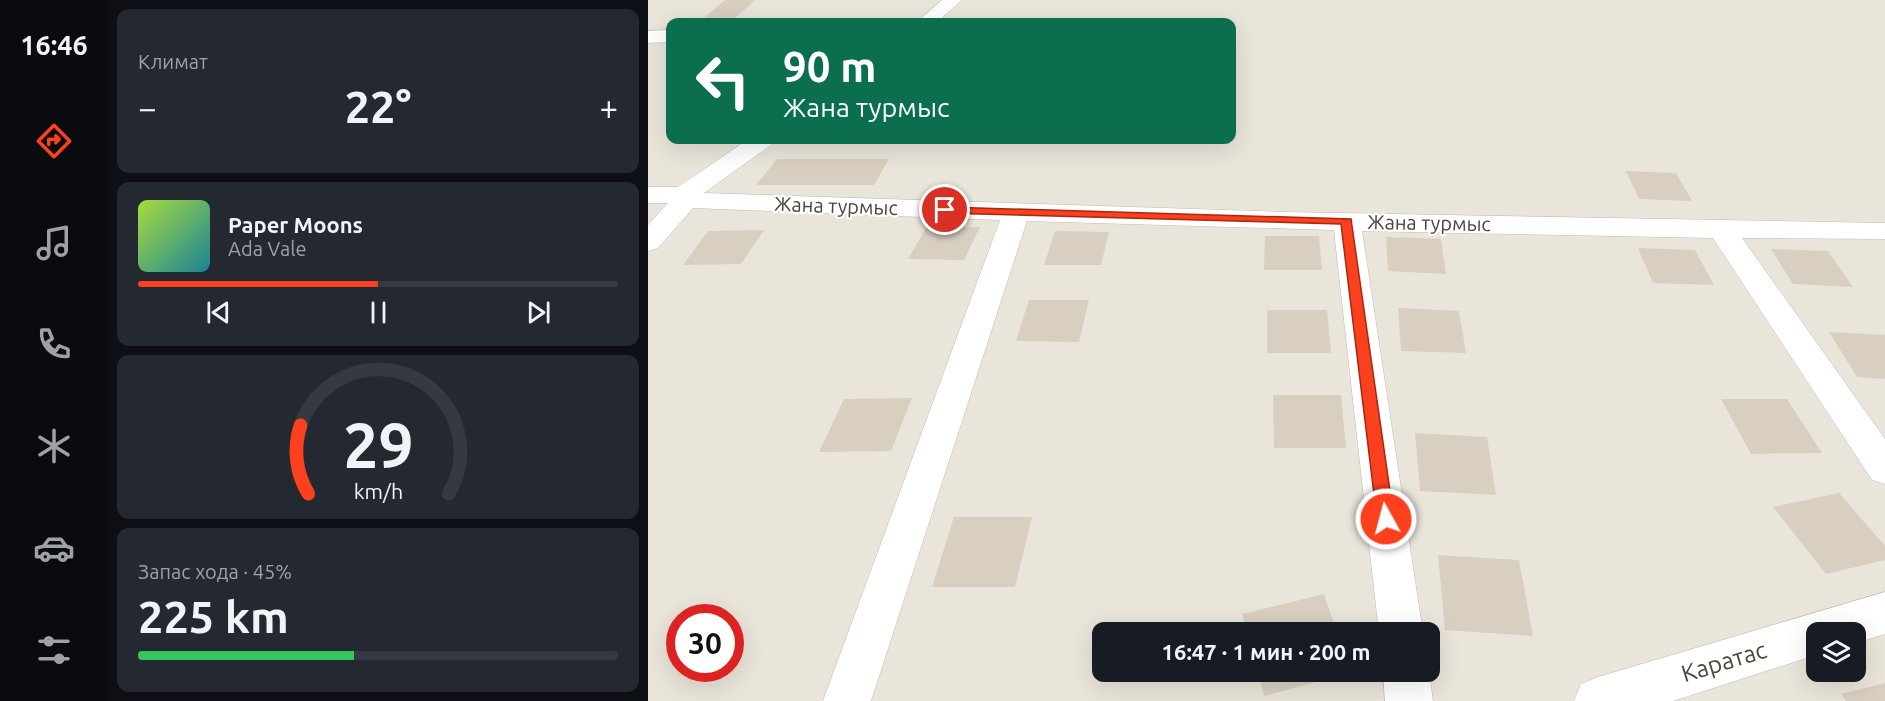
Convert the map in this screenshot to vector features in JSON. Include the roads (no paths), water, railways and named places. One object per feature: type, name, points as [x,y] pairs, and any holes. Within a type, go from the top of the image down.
[{"type":"street","points":[[931,18],[953,0]]},
{"type":"street","points":[[648,37],[666,36]]},
{"type":"street","points":[[648,242],[685,197],[757,144]]},
{"type":"street","name":"Жана турмыс","points":[[648,195],[1016,213],[1723,231],[1885,231]]},
{"type":"street","points":[[847,701],[1016,213]]},
{"type":"street","points":[[1347,221],[1400,622]]},
{"type":"street","points":[[1723,231],[1885,469]]},
{"type":"street","name":"Каратас","points":[[1857,622],[1885,613]]},
{"type":"street","name":"Каратас","points":[[1598,701],[1806,638]]},
{"type":"street","points":[[1407,682],[1409,701]]}]
